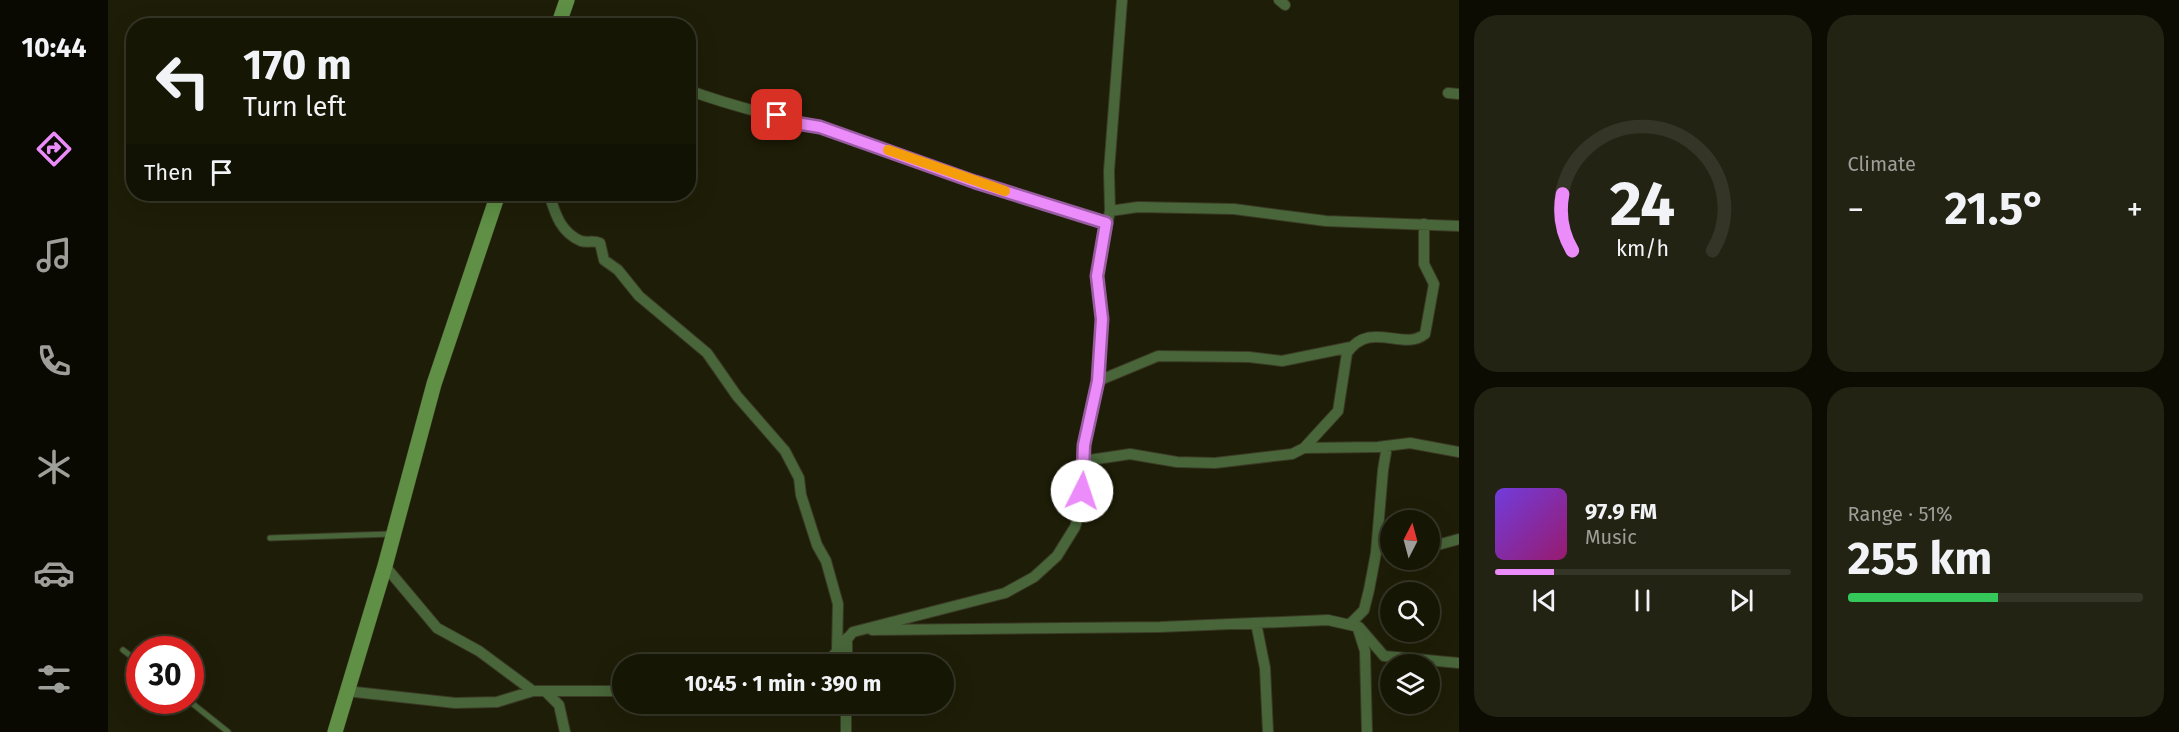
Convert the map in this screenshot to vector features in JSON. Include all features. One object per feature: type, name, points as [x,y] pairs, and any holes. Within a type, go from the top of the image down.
[{"type":"street","points":[[561,18],[567,0]]},
{"type":"street","points":[[834,654],[847,638],[860,630],[993,597],[1034,577],[1057,556],[1075,527],[1080,511],[1083,461],[1098,381],[1102,319],[1097,276],[1110,211],[1109,171],[1122,0]]},
{"type":"street","points":[[696,93],[723,103],[777,115],[796,123],[820,127],[975,182],[1106,223]]},
{"type":"street","points":[[335,732],[385,566],[434,384],[496,201]]},
{"type":"street","points":[[551,201],[563,228],[581,241],[600,243],[604,261],[618,270],[639,296],[707,353],[737,396],[785,452],[799,478],[801,495],[817,545],[826,561],[838,604],[837,650]]},
{"type":"street","points":[[1110,211],[1138,207],[1234,209],[1326,220],[1459,226]]},
{"type":"street","points":[[1098,381],[1158,356],[1239,357],[1282,361],[1351,347],[1373,336],[1416,340],[1425,334],[1434,284],[1424,264],[1424,224]]},
{"type":"street","points":[[1304,448],[1338,411],[1344,370],[1351,347]]},
{"type":"street","points":[[1083,461],[1130,454],[1177,462],[1215,463],[1276,457],[1304,448],[1418,443],[1459,452]]},
{"type":"street","points":[[1353,624],[1365,610],[1377,545],[1387,446]]},
{"type":"street","points":[[1440,544],[1459,539]]},
{"type":"street","points":[[385,566],[437,628],[479,651],[559,705],[565,732]]},
{"type":"street","points":[[860,630],[941,631],[1328,620],[1353,624],[1368,635],[1384,656],[1459,663]]},
{"type":"street","points":[[1256,623],[1265,668],[1268,732]]},
{"type":"street","points":[[1353,624],[1365,651],[1367,732]]},
{"type":"street","points":[[847,638],[847,654]]},
{"type":"street","points":[[346,691],[455,703],[497,702],[539,691],[612,691]]},
{"type":"street","points":[[846,714],[846,732]]},
{"type":"lane","points":[[270,538],[393,534]]},
{"type":"lane","points":[[204,713],[228,732]]},
{"type":"slow traffic","points":[[888,150],[918,163],[1005,191]]},
{"type":"route","points":[[777,115],[796,123],[820,127],[918,163],[1106,223],[1097,276],[1102,319],[1098,381],[1084,445],[1082,491]]}]
